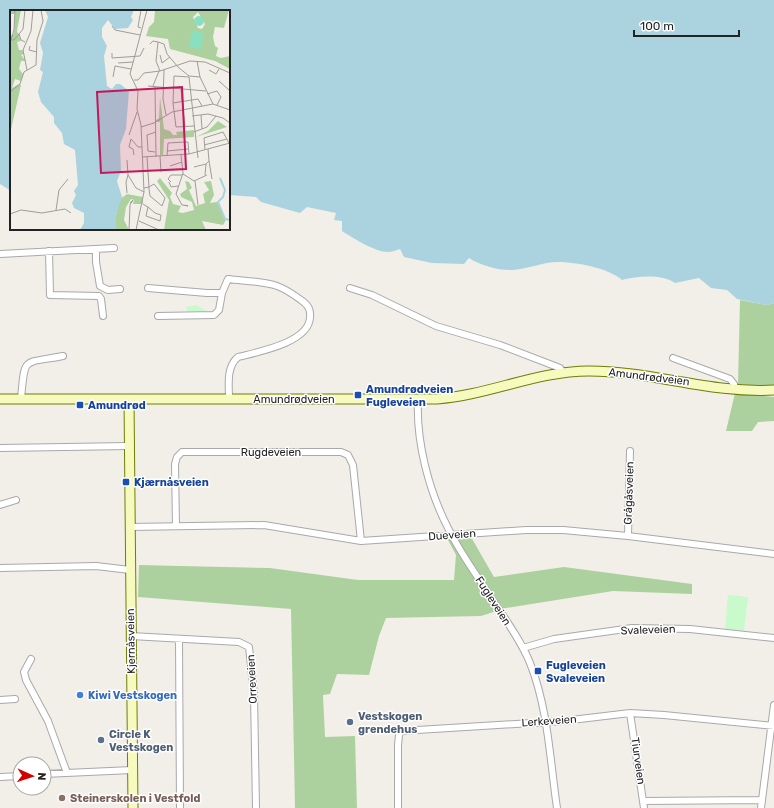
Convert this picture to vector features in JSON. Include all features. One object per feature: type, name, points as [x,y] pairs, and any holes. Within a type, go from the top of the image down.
[{"type":"main road","name":"Amundrødveien","points":[[0,398],[418,400],[465,396],[563,372],[607,371],[734,389],[759,391],[774,390]]},
{"type":"main road","name":"Kjernåsveien","points":[[129,399],[129,527],[133,808]]},
{"type":"street","points":[[0,254],[114,248]]},
{"type":"street","points":[[96,250],[96,262],[100,286],[108,290],[120,289]]},
{"type":"street","points":[[48,251],[50,295],[99,296],[101,299],[103,316]]},
{"type":"street","points":[[158,316],[214,315],[219,310],[222,293],[228,279],[278,286],[290,292],[308,305],[311,312],[310,323],[299,334],[273,348],[238,357],[233,361],[229,372],[229,399]]},
{"type":"street","points":[[148,288],[222,293]]},
{"type":"street","points":[[350,288],[372,294],[436,326],[500,345],[560,368],[563,372]]},
{"type":"street","points":[[21,399],[23,372],[27,364],[38,359],[63,356]]},
{"type":"street","name":"Amundrødveien","points":[[673,358],[730,379],[734,384],[734,389]]},
{"type":"street","name":"Fugleveien","points":[[418,400],[418,421],[426,464],[434,495],[452,535],[523,648],[535,678],[545,722],[557,808]]},
{"type":"street","points":[[0,448],[129,446]]},
{"type":"street","name":"Grågåsveien","points":[[628,536],[630,451]]},
{"type":"street","name":"Rugdeveien","points":[[176,526],[175,464],[176,457],[182,452],[341,452],[348,455],[353,465],[361,540]]},
{"type":"street","points":[[0,505],[16,500]]},
{"type":"street","name":"Dueveien","points":[[129,527],[268,525],[361,540],[551,529],[628,536],[774,554]]},
{"type":"street","points":[[0,568],[96,566],[130,570]]},
{"type":"street","name":"Svaleveien","points":[[523,648],[554,639],[632,628],[690,629],[774,638]]},
{"type":"street","name":"Orreveien","points":[[131,636],[240,642],[247,645],[250,649],[254,700],[256,808]]},
{"type":"street","points":[[179,639],[180,808]]},
{"type":"street","points":[[31,659],[24,672],[26,680],[48,721],[67,773]]},
{"type":"street","points":[[0,700],[15,699]]},
{"type":"street","points":[[761,808],[773,726],[774,705]]},
{"type":"street","name":"Lerkeveien","points":[[398,808],[398,745],[401,731],[545,722],[630,713],[773,726]]},
{"type":"street","name":"Tiurveien","points":[[630,713],[644,808]]},
{"type":"street","points":[[52,774],[132,770]]},
{"type":"street","points":[[0,777],[12,776]]},
{"type":"street","points":[[643,801],[762,800]]},
{"type":"green space","points":[[740,300],[767,305],[774,303],[774,386],[766,387],[738,384]]},
{"type":"green space","points":[[196,305],[207,311],[187,311],[186,307]]},
{"type":"green space","points":[[735,393],[774,397],[774,421],[758,422],[752,431],[726,431]]},
{"type":"green space","points":[[471,537],[494,577],[564,567],[692,584],[692,594],[613,591],[506,608],[481,616],[386,618],[379,636],[369,675],[337,674],[330,694],[323,695],[325,737],[355,736],[357,808],[295,808],[291,609],[138,597],[139,565],[270,568],[358,580],[454,580],[456,555],[448,540]]},
{"type":"green space","points":[[728,595],[748,597],[744,631],[725,629]]},
{"type":"water","points":[[0,0],[774,0],[774,303],[767,305],[737,299],[727,290],[711,288],[699,278],[675,283],[670,280],[657,277],[622,280],[609,272],[592,266],[565,262],[552,262],[508,270],[490,267],[469,258],[464,264],[432,263],[404,257],[400,249],[390,252],[377,250],[364,244],[342,231],[342,221],[334,220],[336,213],[307,207],[300,213],[261,202],[256,197],[230,195],[230,10],[10,10],[10,190],[0,184]]},
{"type":"place","name":"Amundrødveien Fugleveien","points":[[358,395]]},
{"type":"place","name":"Amundrød","points":[[80,405]]},
{"type":"place","name":"Kjærnåsveien","points":[[126,482]]},
{"type":"place","name":"Fugleveien Svaleveien","points":[[538,671]]},
{"type":"place","name":"Kiwi Vestskogen","points":[[80,695]]},
{"type":"place","name":"Vestskogen grendehus","points":[[350,722]]},
{"type":"place","name":"Circle K Vestskogen","points":[[101,740]]},
{"type":"place","name":"Steinerskolen i Vestfold","points":[[62,798]]}]
